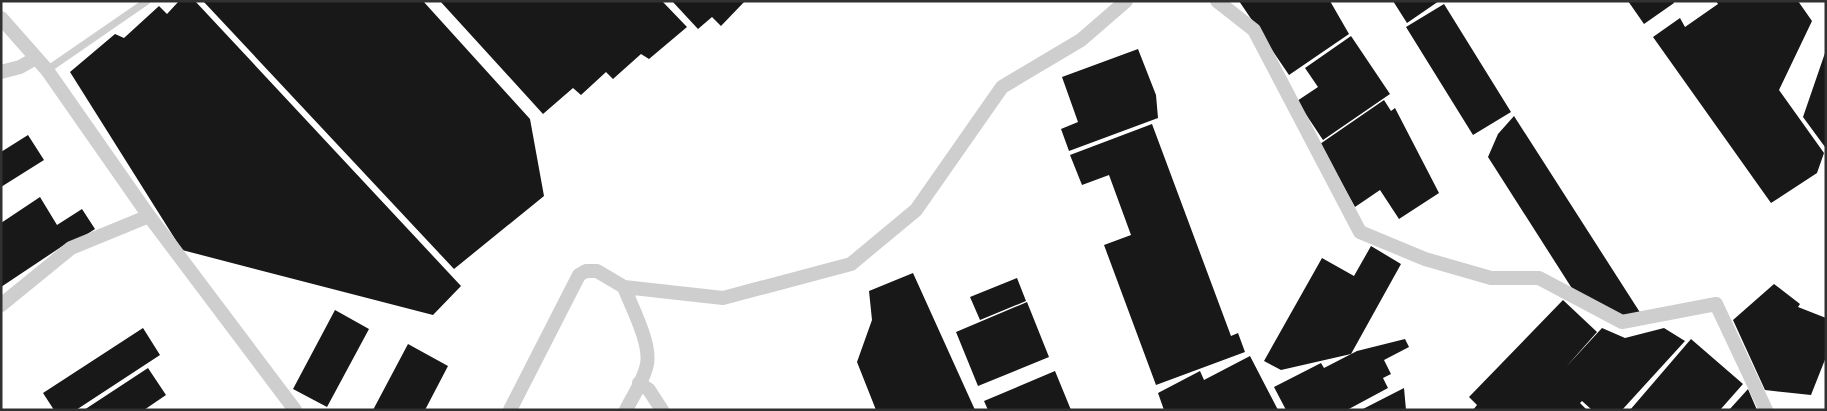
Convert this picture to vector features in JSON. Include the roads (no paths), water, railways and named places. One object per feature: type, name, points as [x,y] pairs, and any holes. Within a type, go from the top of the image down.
[{"type":"street","points":[[510,410],[578,275],[586,271],[597,271],[624,288],[723,298],[851,264],[916,210],[1002,87],[1081,40],[1126,1]]},
{"type":"street","points":[[1217,1],[1254,30],[1360,232],[1425,259],[1491,278],[1539,278],[1622,322],[1716,304],[1766,410]]},
{"type":"street","points":[[1,18],[47,70],[149,216],[295,410]]},
{"type":"street","points":[[1,72],[20,67],[36,58]]},
{"type":"street","points":[[1,305],[71,248],[149,216]]},
{"type":"street","points":[[624,288],[647,350],[647,364],[626,410]]},
{"type":"street","points":[[639,383],[649,390],[662,410]]},
{"type":"lane","points":[[47,70],[147,1]]}]
